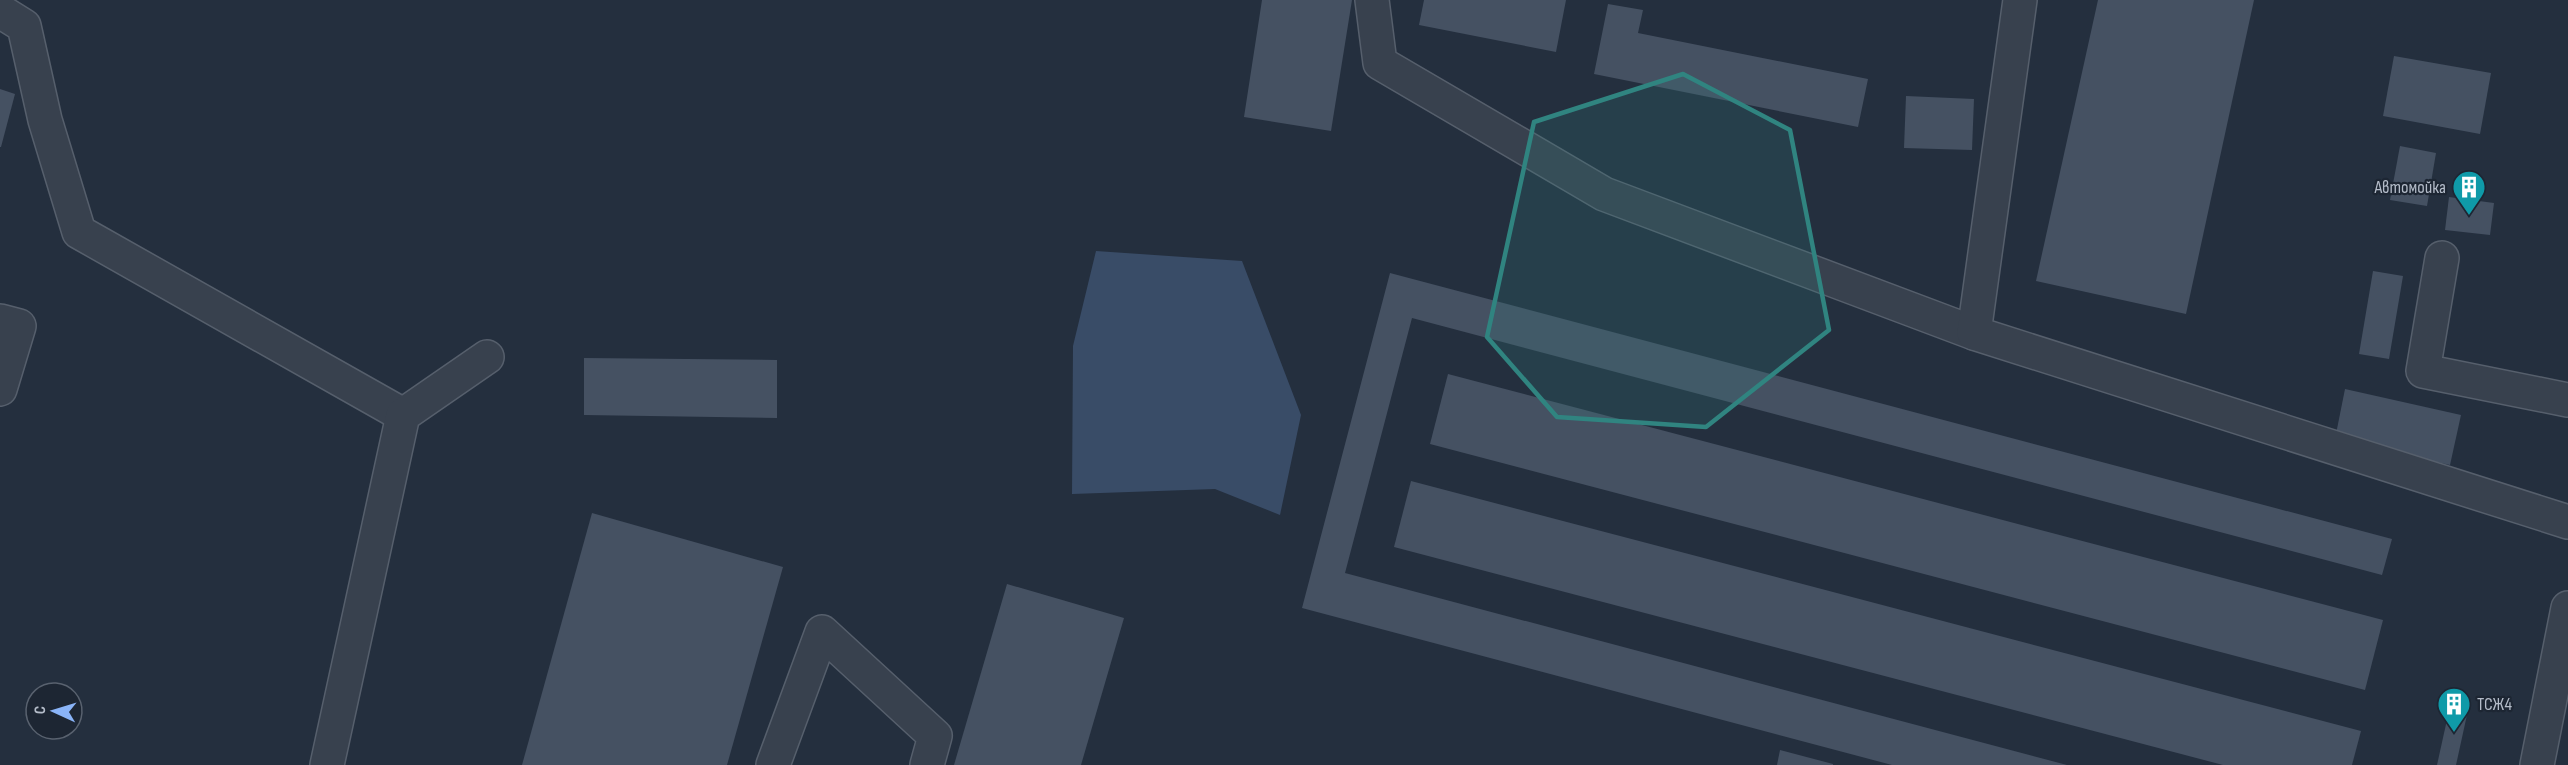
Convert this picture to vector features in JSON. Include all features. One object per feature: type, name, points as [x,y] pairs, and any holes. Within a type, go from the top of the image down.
[{"type":"street","points":[[1372,0],[1380,63],[1604,194],[1974,333],[2568,522]]},
{"type":"street","points":[[1974,333],[2020,0]]},
{"type":"street","points":[[0,11],[24,26],[45,120],[79,232],[403,415]]},
{"type":"street","points":[[2442,258],[2423,370],[2568,400]]},
{"type":"street","points":[[0,321],[19,326],[0,389]]},
{"type":"street","points":[[327,765],[403,415],[487,357]]},
{"type":"street","points":[[2537,765],[2568,608]]},
{"type":"street","points":[[773,765],[822,633],[935,736],[927,765]]},
{"type":"highlighted area","points":[[1683,74],[1790,130],[1829,330],[1706,427],[1557,417],[1487,337],[1534,122]]},
{"type":"water","points":[[1096,251],[1242,261],[1301,415],[1280,515],[1215,489],[1072,494],[1073,346]]},
{"type":"building","points":[[1262,0],[1352,0],[1331,131],[1244,117]]},
{"type":"building","points":[[1424,0],[1566,0],[1556,52],[1419,25]]},
{"type":"building","points":[[2098,0],[2254,0],[2186,314],[2036,281]]},
{"type":"building","points":[[1608,4],[1643,10],[1638,33],[1868,79],[1858,127],[1594,74]]},
{"type":"building","points":[[2394,56],[2491,73],[2480,134],[2383,116]]},
{"type":"building","points":[[0,89],[15,94],[1,147],[0,147]]},
{"type":"building","points":[[1906,96],[1974,99],[1972,150],[1904,148]]},
{"type":"building","points":[[2400,146],[2436,153],[2427,206],[2390,200]]},
{"type":"building","name":"Автомойка","points":[[2449,197],[2494,203],[2490,235],[2445,230]]},
{"type":"building","points":[[2373,271],[2403,276],[2389,359],[2359,354]]},
{"type":"building","points":[[1390,273],[2392,539],[2382,575],[1412,318],[1345,573],[2067,765],[1892,765],[1302,608]]},
{"type":"building","points":[[584,358],[777,360],[777,418],[584,415]]},
{"type":"building","points":[[1448,374],[2383,620],[2365,690],[1430,444]]},
{"type":"building","points":[[2345,389],[2461,415],[2450,465],[2335,439]]},
{"type":"building","points":[[1411,481],[2361,731],[2352,765],[2223,765],[1394,547]]},
{"type":"building","points":[[592,513],[783,567],[727,765],[522,765]]},
{"type":"building","points":[[1007,584],[1124,618],[1081,765],[954,765]]},
{"type":"building","name":"ТСЖ4","points":[[2452,697],[2470,701],[2456,765],[2437,765]]},
{"type":"building","points":[[1780,750],[1833,764],[1833,765],[1777,765]]},
{"type":"place","name":"Автомойка","points":[[2469,216]]},
{"type":"place","name":"ТСЖ4","points":[[2454,733]]}]
